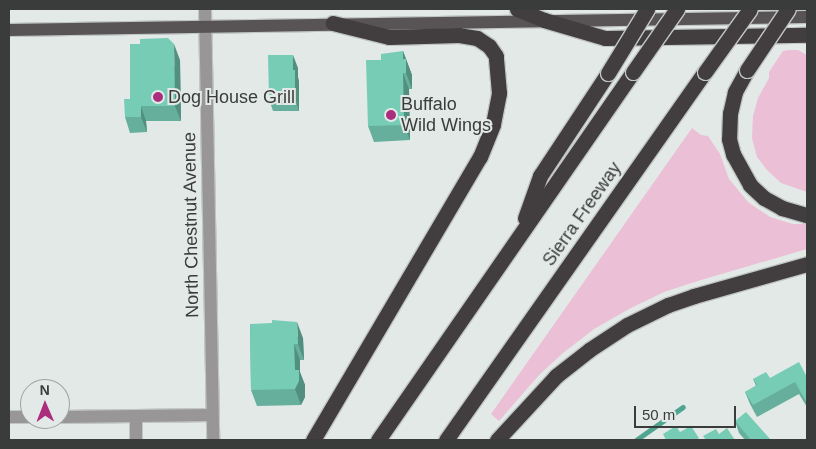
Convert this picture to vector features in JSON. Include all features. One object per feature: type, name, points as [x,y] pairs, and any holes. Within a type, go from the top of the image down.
[{"type":"highway","points":[[517,9],[544,20],[605,38],[807,35]]},
{"type":"highway","points":[[519,236],[540,176],[608,73],[647,9]]},
{"type":"highway","points":[[378,440],[677,9]]},
{"type":"highway","name":"Sierra Freeway","points":[[446,440],[750,9]]},
{"type":"highway","points":[[788,9],[747,70],[735,92],[730,113],[730,139],[733,154],[750,185],[764,198],[782,208],[807,215]]},
{"type":"highway","points":[[313,440],[480,157],[493,124],[499,93],[496,56],[489,46],[477,38],[459,35],[389,37],[334,23]]},
{"type":"highway","points":[[497,440],[556,376],[589,350],[627,325],[668,305],[694,296],[807,264]]},
{"type":"main road","points":[[9,30],[334,23],[807,17]]},
{"type":"street","name":"North Chestnut Avenue","points":[[205,9],[213,440]]},
{"type":"street","points":[[70,417],[212,416]]},
{"type":"street","points":[[136,417],[136,440]]},
{"type":"shaded area","points":[[798,50],[807,55],[807,192],[781,183],[767,170],[757,157],[752,138],[753,116],[758,98],[769,78],[769,72],[783,51]]},
{"type":"shaded area","points":[[692,128],[701,135],[708,136],[720,154],[729,179],[748,202],[770,217],[793,224],[807,224],[807,249],[664,292],[629,309],[594,329],[563,353],[539,375],[499,421],[491,414]]},
{"type":"building","name":"Dog House Grill","points":[[168,38],[174,44],[175,106],[141,106],[141,117],[125,117],[124,99],[130,99],[130,44],[140,44],[140,39]]},
{"type":"building","name":"Buffalo Wild Wings","points":[[403,51],[403,59],[406,59],[406,73],[403,73],[404,125],[368,126],[366,60],[381,60],[381,54]]},
{"type":"building","points":[[268,55],[293,55],[295,98],[269,99]]},
{"type":"building","points":[[272,320],[297,322],[298,344],[294,344],[295,370],[299,370],[299,381],[295,389],[251,390],[250,324],[272,323]]},
{"type":"building","points":[[799,362],[807,377],[807,403],[795,382],[753,405],[745,392],[757,385],[753,379],[766,372],[770,378]]},
{"type":"building","points":[[746,412],[771,440],[751,440],[735,421]]},
{"type":"building","points":[[676,426],[680,432],[691,426],[699,438],[696,440],[666,440],[663,434]]},
{"type":"building","points":[[727,428],[735,440],[706,440],[703,436],[716,429],[719,434]]},
{"type":"waterway","points":[[636,440],[683,407]]},
{"type":"place","name":"Dog House Grill","points":[[158,97]]},
{"type":"place","name":"Buffalo Wild Wings","points":[[391,115]]}]
